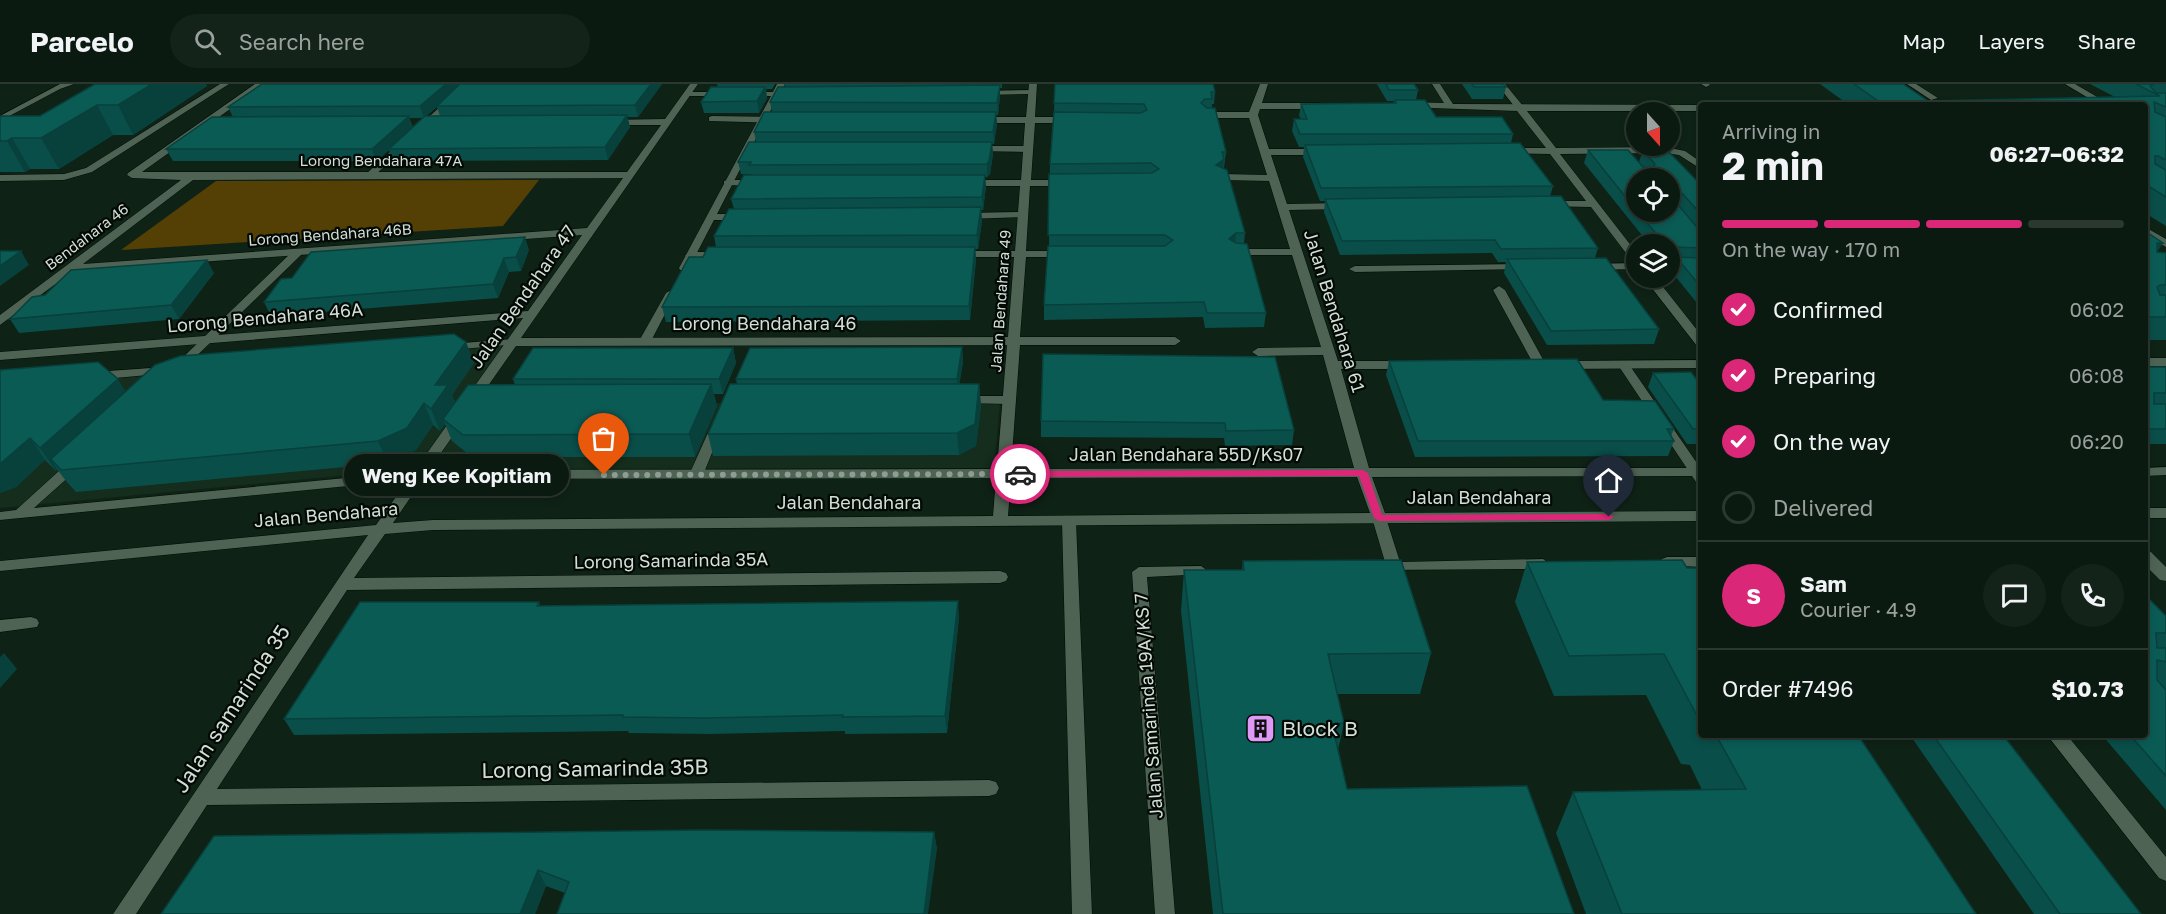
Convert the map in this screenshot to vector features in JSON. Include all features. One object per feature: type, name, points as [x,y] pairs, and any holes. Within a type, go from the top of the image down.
[{"type":"street","points":[[204,124],[261,84]]},
{"type":"street","points":[[1254,110],[1264,84]]},
{"type":"street","points":[[1436,84],[1449,105]]},
{"type":"street","points":[[2069,84],[2102,102]]},
{"type":"street","name":"Jalan Bendahara 49","points":[[1000,521],[1032,88]]},
{"type":"street","name":"Jalan Bendahara 47","points":[[381,531],[419,476],[478,400],[513,342],[691,89]]},
{"type":"street","points":[[1392,105],[1698,108]]},
{"type":"street","points":[[1207,115],[1335,106]]},
{"type":"street","points":[[1520,108],[1626,247]]},
{"type":"street","name":"Jalan Bendahara 61","points":[[1254,110],[1264,152],[1333,365],[1363,473],[1379,518]]},
{"type":"street","points":[[712,119],[797,120]]},
{"type":"street","points":[[960,120],[1086,120]]},
{"type":"street","points":[[599,123],[668,122]]},
{"type":"street","points":[[417,127],[427,123],[438,123]]},
{"type":"street","points":[[204,124],[228,124]]},
{"type":"street","name":"Lorong Bendahara 47A","points":[[204,124],[132,175],[191,177],[631,175]]},
{"type":"street","points":[[1492,151],[1665,150],[1682,153],[1698,164]]},
{"type":"street","points":[[1264,152],[1336,152]]},
{"type":"street","name":"Bendahara 46","points":[[0,321],[191,177]]},
{"type":"street","points":[[1222,177],[1273,178]]},
{"type":"street","points":[[728,183],[764,183]]},
{"type":"street","points":[[954,183],[1082,183]]},
{"type":"street","points":[[1534,204],[1594,204]]},
{"type":"street","points":[[1282,207],[1354,206]]},
{"type":"street","name":"Lorong Bendahara 46B","points":[[72,268],[591,231]]},
{"type":"street","points":[[2148,232],[2166,244]]},
{"type":"street","points":[[1236,252],[1297,252]]},
{"type":"street","points":[[949,254],[1075,254]]},
{"type":"street","points":[[691,255],[738,255]]},
{"type":"street","points":[[1578,267],[1626,266]]},
{"type":"street","points":[[1355,269],[1543,267]]},
{"type":"street","points":[[1658,288],[1698,339]]},
{"type":"street","points":[[1499,290],[1535,365],[1698,364]]},
{"type":"street","name":"Lorong Bendahara 46A","points":[[0,356],[533,314]]},
{"type":"street","name":"Lorong Bendahara 46","points":[[513,342],[645,342],[751,347],[1175,341]]},
{"type":"street","points":[[1258,352],[1328,351]]},
{"type":"street","points":[[2148,362],[2166,362]]},
{"type":"street","points":[[1333,365],[1425,365]]},
{"type":"street","points":[[2148,472],[2166,471]]},
{"type":"street","name":"Jalan Bendahara 55D/Ks07","points":[[419,476],[1363,473],[1698,475]]},
{"type":"street","points":[[2148,513],[2166,513]]},
{"type":"street","name":"Jalan Bendahara","points":[[0,566],[433,525],[1698,516]]},
{"type":"street","name":"Jalan samarinda 35","points":[[124,914],[342,584],[381,531]]},
{"type":"street","points":[[2148,559],[2166,575]]},
{"type":"street","points":[[2148,574],[2166,575]]},
{"type":"street","name":"Lorong Samarinda 35A","points":[[342,584],[1000,577]]},
{"type":"street","points":[[0,626],[31,623]]},
{"type":"street","points":[[2058,738],[2166,872]]},
{"type":"street","name":"Lorong Samarinda 35B","points":[[201,797],[989,788]]},
{"type":"lane","points":[[0,119],[60,86],[70,84]]},
{"type":"lane","points":[[0,178],[64,177],[89,170],[225,84]]},
{"type":"lane","points":[[427,123],[470,84]]},
{"type":"lane","points":[[681,274],[781,84]]},
{"type":"lane","points":[[1501,84],[1520,108]]},
{"type":"lane","points":[[1911,84],[1934,98]]},
{"type":"lane","points":[[974,93],[1032,88]]},
{"type":"lane","points":[[691,89],[734,94]]},
{"type":"lane","points":[[744,94],[799,94]]},
{"type":"lane","points":[[369,176],[410,138]]},
{"type":"lane","points":[[746,149],[758,149]]},
{"type":"lane","points":[[969,149],[1028,149]]},
{"type":"lane","points":[[1620,150],[1632,164]]},
{"type":"lane","points":[[954,216],[1023,215]]},
{"type":"lane","points":[[711,217],[757,216]]},
{"type":"lane","points":[[159,386],[297,253]]},
{"type":"lane","points":[[1680,267],[1698,267]]},
{"type":"lane","points":[[645,342],[676,284]]},
{"type":"lane","points":[[432,348],[513,342]]},
{"type":"lane","points":[[1624,365],[1698,472]]},
{"type":"lane","points":[[82,376],[200,368]]},
{"type":"lane","points":[[951,400],[1009,400]]},
{"type":"lane","points":[[696,475],[723,411]]},
{"type":"lane","points":[[20,514],[89,450]]},
{"type":"lane","points":[[0,516],[419,476]]},
{"type":"lane","points":[[1379,518],[1394,567]]},
{"type":"lane","points":[[1069,521],[1082,914]]},
{"type":"lane","points":[[1654,562],[1698,562]]},
{"type":"lane","points":[[1371,568],[1559,564]]},
{"type":"lane","name":"Jalan Samarinda 19A/KS 7","points":[[1165,914],[1139,572],[1220,571]]},
{"type":"shaded area","points":[[539,180],[503,226],[121,250],[216,181]]},
{"type":"shaded area","points":[[503,345],[463,403],[1000,403],[994,468],[412,469],[0,508],[0,384]]},
{"type":"building","points":[[95,84],[152,84],[118,105],[97,105],[41,138],[12,138],[0,141],[0,116],[40,116]]},
{"type":"building","points":[[262,84],[446,84],[420,106],[228,107]]},
{"type":"building","points":[[460,84],[651,84],[635,105],[437,106]]},
{"type":"building","points":[[1055,84],[1213,84],[1215,92],[1211,92],[1212,99],[1205,99],[1201,103],[1207,108],[1215,108],[1226,152],[1222,152],[1224,159],[1216,165],[1227,170],[1245,233],[1236,233],[1229,239],[1236,243],[1247,244],[1266,313],[1207,313],[1204,302],[1044,305],[1048,246],[1165,246],[1173,240],[1165,235],[1048,235],[1049,174],[1152,173],[1159,169],[1151,163],[1050,164],[1054,112],[1141,113],[1147,110],[1144,104],[1054,103]]},
{"type":"building","points":[[1386,84],[1414,84],[1418,90],[1389,90]]},
{"type":"building","points":[[1472,84],[1503,84],[1506,87],[1474,87]]},
{"type":"building","points":[[1854,84],[1903,84],[1928,101],[2160,96],[2136,84],[2154,84],[2150,86],[2156,93],[2166,93],[2166,107],[2154,102],[2155,112],[2166,117],[2166,160],[2155,156],[2155,164],[2166,170],[2166,197],[2148,186],[2148,102],[1880,102]]},
{"type":"building","points":[[1000,85],[997,103],[770,102],[778,87]]},
{"type":"building","points":[[711,87],[765,87],[757,101],[701,102]]},
{"type":"building","points":[[1395,100],[1425,100],[1436,117],[1502,117],[1513,134],[1300,134],[1294,119],[1307,119],[1301,104],[1396,103]]},
{"type":"building","points":[[764,112],[996,112],[993,132],[754,132]]},
{"type":"building","points":[[627,115],[605,147],[389,149],[425,116]]},
{"type":"building","points":[[409,116],[372,149],[166,149],[212,117]]},
{"type":"building","points":[[749,142],[992,142],[987,164],[749,165],[751,162],[738,162]]},
{"type":"building","points":[[1520,143],[1553,186],[1321,188],[1305,145]]},
{"type":"building","points":[[1588,150],[1626,150],[1626,156],[1633,156],[1643,167],[1653,168],[1626,168],[1626,198]]},
{"type":"building","points":[[1648,156],[1673,156],[1698,182],[1698,211],[1680,191],[1680,168],[1653,168],[1655,164]]},
{"type":"building","points":[[744,175],[985,175],[982,197],[731,199]]},
{"type":"building","points":[[1561,196],[1598,248],[1501,249],[1495,240],[1342,241],[1325,199]]},
{"type":"building","points":[[981,207],[977,235],[714,236],[729,209]]},
{"type":"building","points":[[1680,207],[1698,228],[1698,248],[1680,247],[1680,234],[1657,234],[1646,222],[1680,222]]},
{"type":"building","points":[[2148,233],[2163,243],[2157,243],[2157,252],[2166,253],[2166,285],[2157,287],[2160,295],[2166,295],[2166,317],[2148,317]]},
{"type":"building","points":[[525,237],[516,257],[504,258],[493,284],[264,302],[281,279],[292,278],[311,252]]},
{"type":"building","points":[[708,247],[975,247],[969,306],[662,307],[689,257],[703,257]]},
{"type":"building","points":[[0,251],[21,251],[0,266]]},
{"type":"building","points":[[1680,257],[1698,258],[1698,283],[1680,262]]},
{"type":"building","points":[[1606,258],[1626,288],[1628,288],[1659,329],[1551,331],[1507,259]]},
{"type":"building","points":[[207,260],[171,305],[10,319],[32,297],[45,295],[71,270]]},
{"type":"building","points":[[454,334],[466,342],[435,385],[448,385],[431,409],[424,403],[407,428],[378,441],[61,470],[51,459],[155,365],[180,356]]},
{"type":"building","points":[[962,347],[957,379],[736,379],[750,348]]},
{"type":"building","points":[[533,348],[733,348],[719,379],[513,379]]},
{"type":"building","points":[[1043,354],[1275,357],[1294,430],[1226,431],[1225,423],[1041,421]]},
{"type":"building","points":[[1577,359],[1603,400],[1655,401],[1674,429],[1667,429],[1674,441],[1418,441],[1389,361]]},
{"type":"building","points":[[98,362],[118,379],[40,448],[30,438],[0,464],[0,370]]},
{"type":"building","points":[[2148,367],[2166,367],[2166,393],[2154,393],[2154,404],[2166,404],[2166,429],[2148,429]]},
{"type":"building","points":[[1691,372],[1698,381],[1698,429],[1693,429],[1653,373]]},
{"type":"building","points":[[711,384],[689,434],[463,435],[443,419],[468,385]]},
{"type":"building","points":[[730,384],[979,384],[975,424],[957,433],[708,434]]},
{"type":"building","name":"Block B","points":[[1401,560],[1431,653],[1328,654],[1344,723],[1332,724],[1347,789],[1527,786],[1574,914],[1223,914],[1184,570],[1244,570],[1243,561]]},
{"type":"building","points":[[1682,560],[1687,568],[1698,568],[1698,717],[1664,654],[1569,656],[1527,562]]},
{"type":"building","points":[[2148,598],[2166,616],[2166,633],[2156,633],[2157,648],[2166,648],[2166,662],[2157,660],[2157,680],[2166,690],[2166,776],[2133,738],[2148,738]]},
{"type":"building","points":[[958,601],[945,716],[842,717],[843,715],[706,718],[623,717],[623,715],[284,719],[360,602],[539,602],[537,606]]},
{"type":"building","points":[[1718,738],[1860,738],[1976,914],[1622,914],[1573,792],[1746,789]]},
{"type":"building","points":[[1935,738],[2005,738],[2141,914],[2060,914]]},
{"type":"building","points":[[702,830],[934,832],[924,914],[557,914],[569,882],[538,870],[520,914],[161,914],[214,836]]},
{"type":"way so far","points":[[604,475],[1020,474]]},
{"type":"place","name":"Weng Kee Kopitiam","points":[[604,475]]},
{"type":"place","name":"Block B","points":[[1261,729]]},
{"type":"route","points":[[1020,474],[1363,473],[1379,518],[1609,517]]}]
